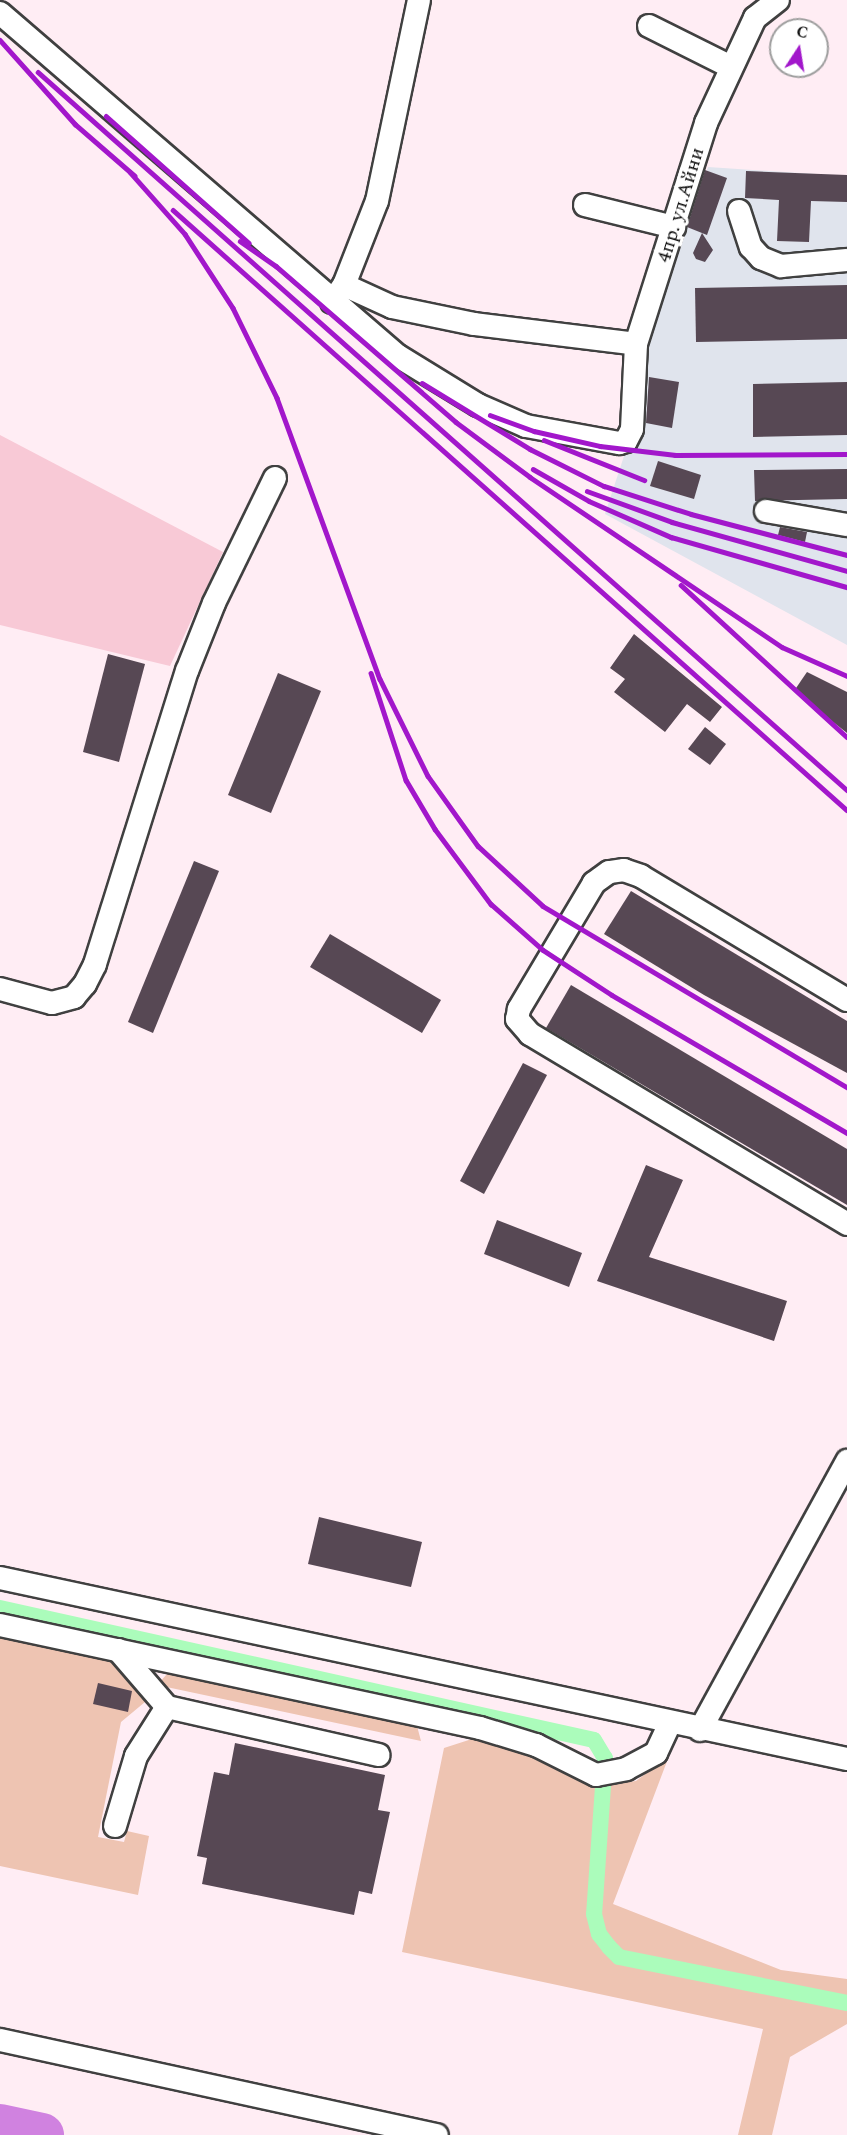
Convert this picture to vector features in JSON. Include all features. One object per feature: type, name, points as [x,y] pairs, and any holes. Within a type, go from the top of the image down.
[{"type":"street","points":[[338,293],[377,201],[419,0]]},
{"type":"street","name":"4пр. ул.Айни","points":[[338,293],[398,356],[478,405],[526,426],[619,443],[626,441],[632,429],[636,344],[706,123],[759,11],[778,0]]},
{"type":"street","points":[[0,13],[338,293],[474,324],[636,344]]},
{"type":"street","points":[[649,26],[731,67]]},
{"type":"street","points":[[585,205],[674,227]]},
{"type":"street","points":[[739,210],[751,247],[761,258],[781,266],[847,260]]},
{"type":"street","points":[[0,989],[52,1003],[75,997],[85,984],[95,964],[187,671],[214,603],[275,478]]},
{"type":"street","points":[[766,511],[847,525]]},
{"type":"street","points":[[847,1000],[641,876],[624,870],[609,872],[594,883],[519,1009],[517,1019],[530,1034],[847,1224]]},
{"type":"street","points":[[700,1730],[847,1461]]},
{"type":"street","points":[[0,1578],[700,1730],[847,1759]]},
{"type":"street","points":[[0,1625],[480,1728],[536,1745],[596,1775],[626,1769],[656,1753],[670,1723]]},
{"type":"street","points":[[118,1650],[167,1707],[379,1755]]},
{"type":"street","points":[[115,1826],[136,1756],[167,1707]]},
{"type":"street","points":[[0,2040],[437,2135]]},
{"type":"shaded area","points":[[708,167],[847,176],[847,645],[605,514],[625,453],[647,345]]},
{"type":"shaded area","points":[[0,435],[223,552],[170,666],[0,625]]},
{"type":"shaded area","points":[[0,1638],[111,1661],[151,1697],[121,1722],[98,1837],[124,1842],[127,1831],[149,1836],[138,1895],[0,1866]]},
{"type":"shaded area","points":[[168,1673],[417,1726],[421,1741],[157,1685]]},
{"type":"shaded area","points":[[475,1738],[501,1743],[609,1784],[636,1781],[669,1756],[613,1904],[781,1970],[847,1979],[847,2024],[790,2057],[772,2135],[738,2135],[763,2029],[402,1952],[444,1748]]},
{"type":"building","points":[[705,170],[727,178],[707,235],[687,227]]},
{"type":"building","points":[[746,171],[847,175],[847,202],[811,201],[809,242],[777,241],[779,200],[745,198]]},
{"type":"building","points":[[702,233],[713,250],[705,262],[696,259],[693,253]]},
{"type":"building","points":[[847,285],[847,339],[696,342],[695,288]]},
{"type":"building","points":[[649,377],[679,382],[672,428],[646,423]]},
{"type":"building","points":[[847,382],[847,435],[753,437],[753,384]]},
{"type":"building","points":[[658,461],[701,475],[694,499],[650,486]]},
{"type":"building","points":[[847,469],[847,499],[755,501],[754,470]]},
{"type":"building","points":[[780,527],[807,532],[805,542],[778,535]]},
{"type":"building","points":[[634,634],[722,707],[710,722],[687,704],[665,732],[614,692],[625,679],[610,668]]},
{"type":"building","points":[[108,654],[145,664],[119,762],[83,752]]},
{"type":"building","points":[[807,672],[847,692],[847,733],[794,691]]},
{"type":"building","points":[[278,673],[321,691],[271,813],[228,795]]},
{"type":"building","points":[[705,727],[726,744],[710,765],[688,749]]},
{"type":"building","points":[[194,861],[219,871],[153,1033],[128,1022]]},
{"type":"building","points":[[631,891],[847,1021],[847,1073],[704,995],[604,934]]},
{"type":"building","points":[[330,934],[441,1000],[422,1033],[310,967]]},
{"type":"building","points":[[571,985],[847,1149],[847,1205],[546,1028]]},
{"type":"building","points":[[523,1063],[547,1075],[484,1194],[460,1181]]},
{"type":"building","points":[[646,1165],[683,1180],[649,1257],[787,1301],[774,1341],[597,1281]]},
{"type":"building","points":[[497,1220],[582,1253],[569,1287],[484,1254]]},
{"type":"building","points":[[319,1517],[422,1542],[411,1587],[308,1564]]},
{"type":"building","points":[[98,1683],[132,1691],[128,1712],[93,1704]]},
{"type":"building","points":[[235,1743],[385,1775],[378,1810],[390,1812],[372,1894],[359,1891],[354,1915],[202,1884],[207,1858],[197,1856],[214,1772],[229,1775]]},
{"type":"waterway","points":[[0,1608],[594,1740],[605,1758],[594,1914],[599,1934],[609,1947],[619,1957],[847,2003]]},
{"type":"taxiway","points":[[0,2126],[42,2135]]},
{"type":"railway","points":[[0,40],[75,124],[135,176]]},
{"type":"railway","points":[[38,72],[847,790]]},
{"type":"railway","points":[[106,116],[249,243]]},
{"type":"railway","points":[[130,172],[185,234],[233,308],[277,398],[380,679],[428,776],[478,846],[543,906],[847,1087]]},
{"type":"railway","points":[[173,210],[847,810]]},
{"type":"railway","points":[[240,241],[276,266],[456,422],[530,477],[782,647],[847,676]]},
{"type":"railway","points":[[422,383],[530,449],[604,486],[691,514],[847,555]]},
{"type":"railway","points":[[490,415],[534,431],[600,446],[675,455],[847,454]]},
{"type":"railway","points":[[544,440],[644,480]]},
{"type":"railway","points":[[533,469],[589,501],[671,537],[847,587]]},
{"type":"railway","points":[[587,491],[672,522],[847,571]]},
{"type":"railway","points":[[681,585],[847,737]]},
{"type":"railway","points":[[371,673],[406,780],[435,829],[491,904],[543,950],[612,995],[847,1133]]}]
